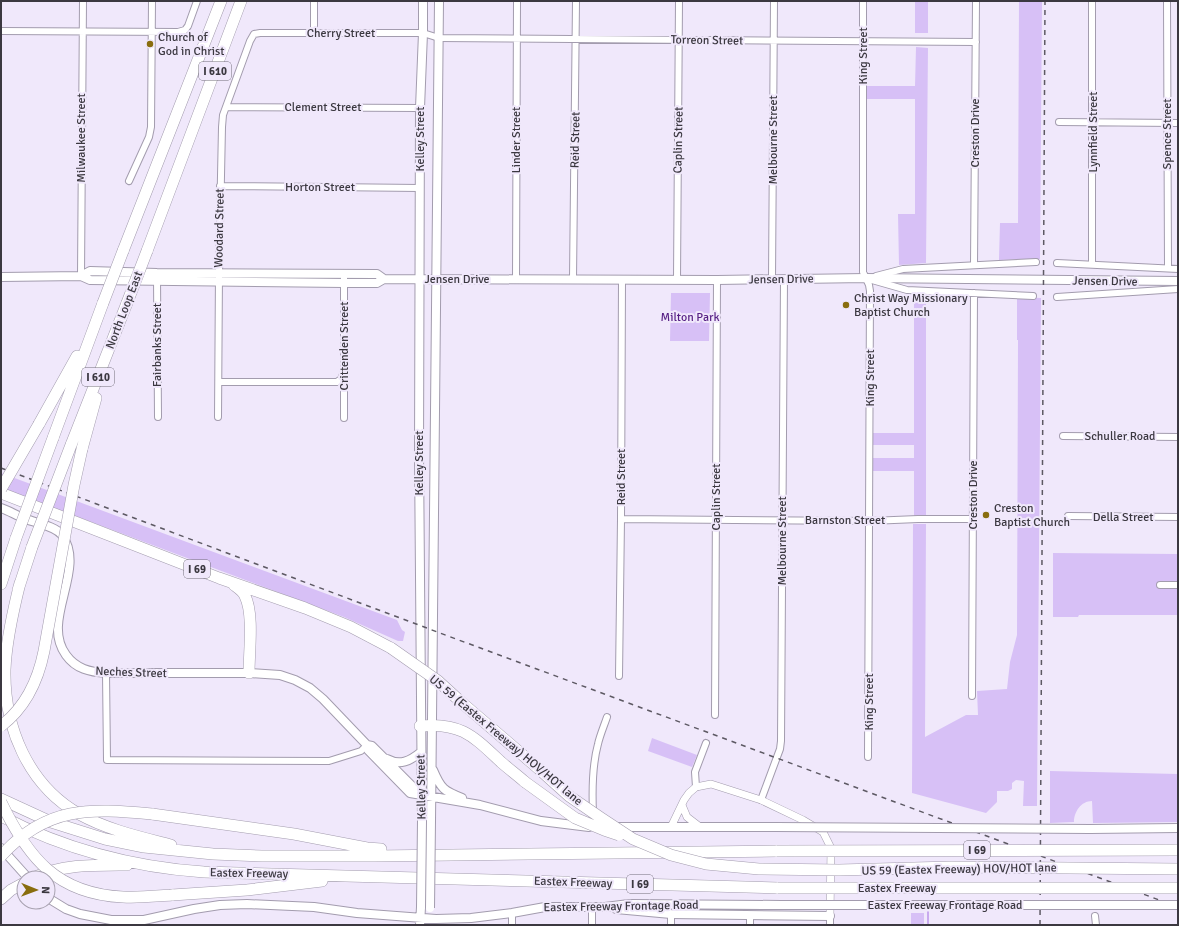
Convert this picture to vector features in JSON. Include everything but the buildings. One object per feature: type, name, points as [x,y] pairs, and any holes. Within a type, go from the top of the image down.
[{"type":"highway","name":"North Loop East","points":[[1,584],[16,538],[97,317],[221,1]]},
{"type":"highway","name":"North Loop East","points":[[1,644],[32,547],[126,306],[241,1]]},
{"type":"highway","points":[[1,726],[11,718],[27,699],[40,669],[82,449],[99,386],[126,306]]},
{"type":"highway","points":[[1,489],[78,355],[97,317]]},
{"type":"highway","points":[[1,474],[39,424]]},
{"type":"highway","name":"US 59 (Eastex Freeway) HOV/HOT lane","points":[[1,493],[230,582],[305,608],[351,627],[391,648],[438,681],[569,796],[634,839],[671,855],[706,864],[759,869],[839,870],[951,867],[1178,869]]},
{"type":"highway","points":[[230,582],[239,589],[248,603],[250,620],[249,673]]},
{"type":"highway","points":[[20,583],[8,639],[5,682],[8,709],[14,734],[24,756],[35,774],[44,785],[64,803],[92,820],[148,839],[213,854]]},
{"type":"highway","points":[[420,726],[432,725],[452,727],[463,731],[474,737],[525,782],[575,818],[604,830],[634,839]]},
{"type":"highway","name":"Eastex Freeway","points":[[1,799],[51,822],[105,840],[144,847],[213,854],[278,856],[777,851],[1178,850]]},
{"type":"highway","points":[[1,802],[13,827],[26,846],[46,868],[64,882],[89,892],[113,896],[136,897],[172,895],[247,890],[364,876]]},
{"type":"highway","points":[[1,856],[17,840],[29,831],[46,822],[68,814],[84,811],[104,810],[152,814],[294,834],[367,848],[449,854]]},
{"type":"highway","name":"Eastex Freeway","points":[[1,816],[62,843],[110,857],[146,866],[204,872],[778,888],[1178,888]]},
{"type":"highway","points":[[53,870],[75,867],[146,866]]},
{"type":"highway","points":[[1,899],[16,887]]},
{"type":"main road","name":"Kelley Street","points":[[420,921],[422,796],[420,726],[419,279],[420,108],[423,1]]},
{"type":"main road","name":"Kelley Street","points":[[432,922],[430,908],[438,280],[439,1]]},
{"type":"main road","name":"Jensen Drive","points":[[1,277],[81,276],[90,280],[219,273],[344,278],[377,283],[384,279],[717,280],[866,278],[1178,281]]},
{"type":"main road","name":"Jensen Drive","points":[[157,277],[219,282],[344,278]]},
{"type":"main road","name":"Neches Street","points":[[1,508],[61,534],[69,548],[67,577],[57,628],[60,646],[70,661],[79,668],[106,673],[249,673],[280,675],[295,680],[310,688],[323,699],[367,745],[368,750],[410,793],[422,796]]},
{"type":"main road","name":"Neches Street","points":[[367,745],[372,746],[422,796]]},
{"type":"main road","points":[[384,758],[396,762],[403,762],[413,758],[421,752]]},
{"type":"main road","points":[[432,768],[437,780],[444,790],[480,805]]},
{"type":"main road","points":[[422,796],[480,805],[541,821],[593,827],[1178,828]]},
{"type":"main road","points":[[1,848],[21,870]]},
{"type":"main road","name":"Eastex Freeway Frontage Road","points":[[56,903],[66,909],[80,914],[112,920],[144,920],[194,909],[220,905],[247,904],[314,907],[432,922],[512,913],[545,907],[605,907],[629,904],[1178,905]]},
{"type":"main road","points":[[605,907],[629,911],[671,914],[830,916]]},
{"type":"main road","points":[[122,925],[144,920]]},
{"type":"street","name":"Milwaukee Street","points":[[81,276],[83,1]]},
{"type":"street","points":[[129,181],[149,138],[151,127],[152,1]]},
{"type":"street","points":[[1,31],[181,31],[185,30],[188,26],[197,1]]},
{"type":"street","points":[[314,1],[314,32]]},
{"type":"street","name":"Linder Street","points":[[516,280],[517,1]]},
{"type":"street","name":"Reid Street","points":[[573,279],[576,1]]},
{"type":"street","name":"Caplin Street","points":[[676,279],[679,1]]},
{"type":"street","name":"Melbourne Street","points":[[772,279],[774,1]]},
{"type":"street","name":"King Street","points":[[864,1],[863,272],[870,291],[868,757]]},
{"type":"street","name":"Creston Drive","points":[[974,265],[976,1]]},
{"type":"street","name":"Lynnfield Street","points":[[1092,1],[1092,264]]},
{"type":"street","name":"Spence Street","points":[[1167,1],[1168,268]]},
{"type":"street","name":"Cherry Street","points":[[249,44],[254,34],[260,33],[423,33],[439,38]]},
{"type":"street","name":"Torreon Street","points":[[439,38],[976,42]]},
{"type":"street","name":"Woodard Street","points":[[218,417],[220,186],[223,115],[249,44]]},
{"type":"street","name":"Clement Street","points":[[226,107],[420,108]]},
{"type":"street","points":[[1060,122],[1178,123]]},
{"type":"street","name":"Horton Street","points":[[220,186],[420,188]]},
{"type":"street","points":[[866,278],[903,269],[1036,262]]},
{"type":"street","points":[[1057,263],[1178,269]]},
{"type":"street","name":"Fairbanks Street","points":[[157,277],[158,417]]},
{"type":"street","name":"Crittenden Street","points":[[344,278],[344,418]]},
{"type":"street","points":[[866,278],[907,290],[1032,296]]},
{"type":"street","name":"Reid Street","points":[[619,676],[622,279]]},
{"type":"street","name":"Melbourne Street","points":[[761,800],[780,749],[781,741],[784,279]]},
{"type":"street","name":"Caplin Street","points":[[715,715],[717,280]]},
{"type":"street","points":[[1056,297],[1178,289]]},
{"type":"street","name":"Creston Drive","points":[[972,696],[974,293]]},
{"type":"street","points":[[219,382],[336,382],[341,379],[344,373]]},
{"type":"street","name":"Schuller Road","points":[[1063,436],[1178,437]]},
{"type":"street","name":"Della Street","points":[[1068,516],[1178,517]]},
{"type":"street","name":"Barnston Street","points":[[621,519],[870,521],[973,519]]},
{"type":"street","points":[[1160,585],[1178,585]]},
{"type":"street","points":[[106,673],[107,760],[329,761],[361,751],[367,745]]},
{"type":"street","points":[[593,827],[593,771],[598,744],[607,717]]},
{"type":"street","points":[[696,788],[695,772],[706,743]]},
{"type":"street","points":[[671,827],[684,800],[696,788],[711,784],[761,800],[803,820],[823,832],[831,848],[830,925]]},
{"type":"street","points":[[682,805],[687,817],[700,827]]},
{"type":"street","points":[[592,906],[592,925]]},
{"type":"street","points":[[512,913],[512,925]]},
{"type":"street","points":[[671,914],[671,925]]},
{"type":"street","points":[[750,915],[750,925]]},
{"type":"street","points":[[1095,916],[1096,925]]},
{"type":"green space","points":[[915,1],[928,1],[928,33],[915,33]]},
{"type":"green space","points":[[1019,1],[1042,1],[1040,259],[999,260],[1000,223],[1018,223]]},
{"type":"green space","points":[[916,47],[928,48],[926,263],[899,265],[898,214],[915,214],[915,99],[866,99],[866,86],[915,86]]},
{"type":"green space","name":"Milton Park","points":[[671,293],[710,293],[709,341],[670,341]]},
{"type":"green space","points":[[914,296],[926,296],[926,517],[914,517],[914,471],[873,471],[873,458],[914,458],[914,445],[873,445],[873,433],[914,433]]},
{"type":"green space","points":[[1017,297],[1041,298],[1037,806],[1023,806],[1024,781],[1016,780],[1012,783],[1012,789],[1008,791],[997,791],[997,802],[986,813],[912,793],[913,524],[926,524],[925,737],[966,715],[978,715],[977,691],[1007,689],[1010,662],[1017,635]]},
{"type":"green space","points":[[1,473],[397,620],[402,630],[405,632],[403,641],[398,641],[344,617],[1,488]]},
{"type":"green space","points":[[1053,553],[1178,554],[1178,615],[1079,615],[1078,617],[1053,617]]},
{"type":"green space","points":[[652,738],[697,755],[692,767],[648,751]]},
{"type":"green space","points":[[1050,771],[1178,774],[1178,822],[1093,823],[1092,801],[1088,801],[1081,805],[1075,814],[1074,822],[1050,823]]},
{"type":"green space","points":[[911,913],[924,913],[924,925],[911,925]]},
{"type":"waterway","points":[[928,912],[928,925]]},
{"type":"railway","points":[[1040,925],[1045,1]]},
{"type":"railway","points":[[1,468],[1178,907]]},
{"type":"place","name":"Church of God in Christ","points":[[150,44]]},
{"type":"place","name":"Christ Way Missionary Baptist Church","points":[[846,305]]},
{"type":"place","name":"Creston Baptist Church","points":[[986,515]]}]
